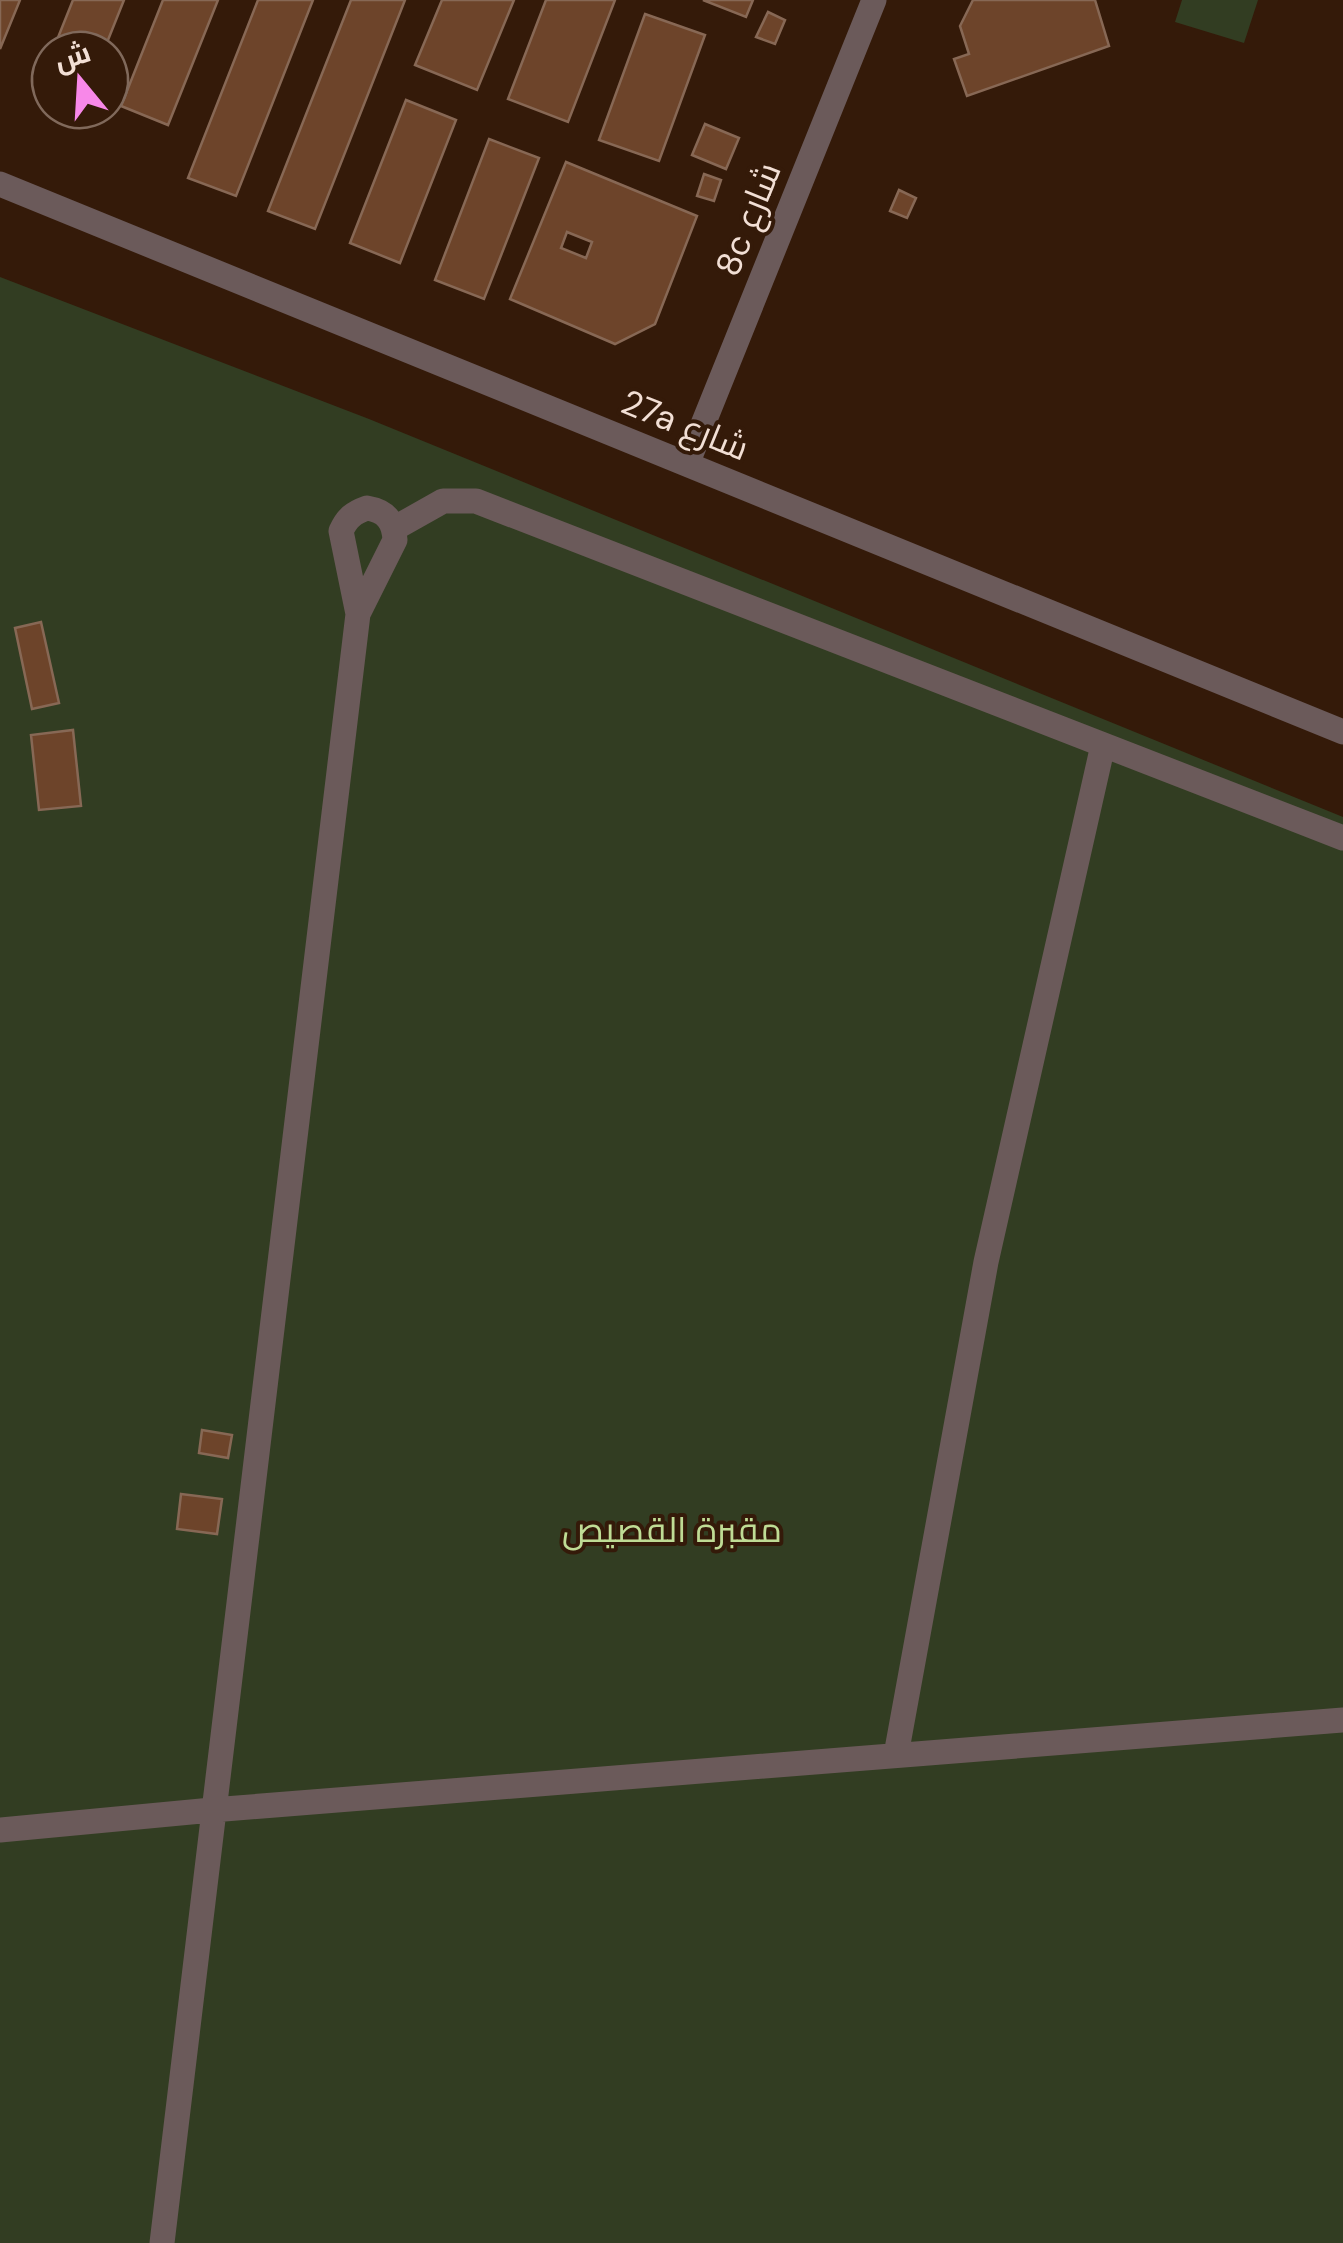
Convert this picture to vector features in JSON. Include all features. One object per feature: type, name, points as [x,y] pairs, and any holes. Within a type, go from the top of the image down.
[{"type":"street","name":"8c شارع","points":[[687,464],[874,0]]},
{"type":"street","name":"27a شارع","points":[[0,184],[1343,732]]},
{"type":"street","points":[[394,528],[443,501],[476,501],[1343,838]]},
{"type":"street","points":[[162,2243],[358,614],[341,532],[355,512],[367,508],[389,517],[395,540],[358,614]]},
{"type":"street","points":[[896,1755],[986,1262],[1103,745]]},
{"type":"street","points":[[0,1830],[1343,1720]]},
{"type":"green space","points":[[1182,0],[1258,0],[1244,43],[1175,22]]},
{"type":"green space","name":"مقبرة القصيص","points":[[0,277],[369,419],[1343,817],[1343,2243],[0,2243]]},
{"type":"building","points":[[0,0],[20,0],[0,49]]},
{"type":"building","points":[[73,0],[124,0],[112,30],[61,30]]},
{"type":"building","points":[[163,0],[218,0],[168,125],[130,110],[130,83]]},
{"type":"building","points":[[258,0],[313,0],[236,196],[188,178]]},
{"type":"building","points":[[351,0],[405,0],[315,229],[268,211]]},
{"type":"building","points":[[442,0],[514,0],[477,90],[415,65]]},
{"type":"building","points":[[546,0],[615,0],[568,122],[508,99]]},
{"type":"building","points":[[703,0],[753,0],[746,17]]},
{"type":"building","points":[[973,0],[1095,0],[1109,46],[967,96],[954,59],[969,54],[960,26]]},
{"type":"building","points":[[768,12],[785,20],[775,44],[756,37]]},
{"type":"building","points":[[645,14],[705,35],[659,161],[599,140]]},
{"type":"building","points":[[406,100],[456,120],[400,263],[350,243]]},
{"type":"building","points":[[705,124],[739,138],[726,169],[692,155]]},
{"type":"building","points":[[489,139],[539,158],[484,299],[435,280]]},
{"type":"building","points":[[566,162],[697,216],[655,324],[615,344],[510,299]],"holes":[[[567,232],[592,242],[586,258],[561,248]]]},
{"type":"building","points":[[704,174],[721,180],[714,201],[697,196]]},
{"type":"building","points":[[899,190],[916,198],[907,218],[890,211]]},
{"type":"building","points":[[41,622],[59,703],[32,709],[15,628]]},
{"type":"building","points":[[73,730],[81,806],[39,810],[31,735]]},
{"type":"building","points":[[202,1430],[232,1435],[228,1458],[199,1453]]},
{"type":"building","points":[[181,1494],[222,1499],[217,1534],[177,1529]]}]
